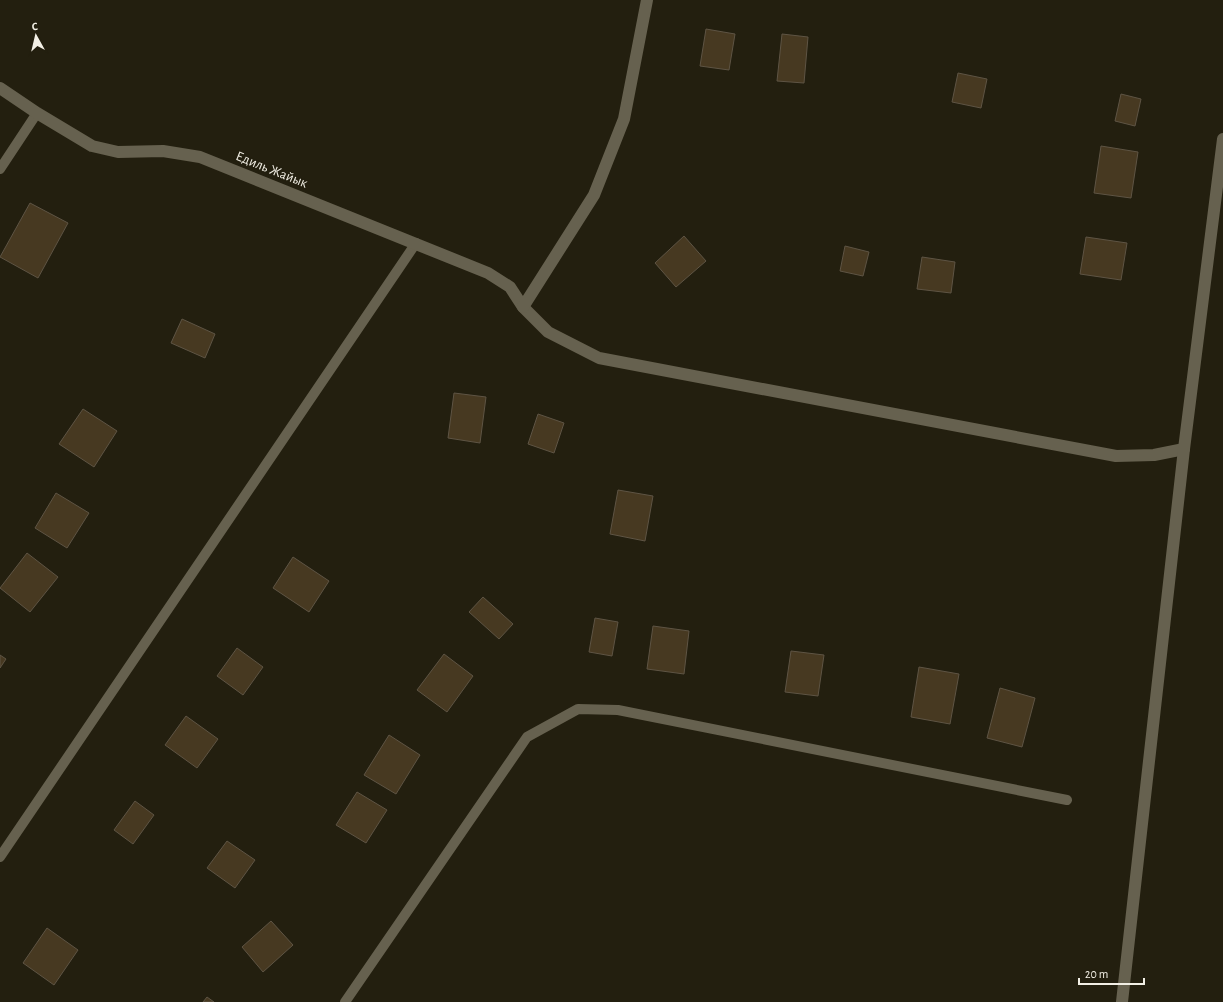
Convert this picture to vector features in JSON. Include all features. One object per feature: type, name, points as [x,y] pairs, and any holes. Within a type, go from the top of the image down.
[{"type":"street","points":[[523,307],[594,195],[624,119],[647,0]]},
{"type":"street","name":"Едиль Жайык","points":[[0,88],[92,146],[118,152],[163,151],[200,156],[488,273],[510,287],[523,307],[548,332],[599,358],[1116,456],[1154,455],[1184,449]]},
{"type":"street","points":[[1122,1002],[1184,449],[1223,139]]},
{"type":"lane","points":[[0,168],[38,113]]},
{"type":"lane","points":[[0,857],[416,243]]},
{"type":"lane","points":[[345,1002],[527,737],[578,709],[618,710],[1067,800]]},
{"type":"building","points":[[706,29],[735,34],[729,70],[700,66]]},
{"type":"building","points":[[782,34],[808,37],[804,83],[777,81]]},
{"type":"building","points":[[958,73],[987,79],[981,108],[952,102]]},
{"type":"building","points":[[1121,94],[1141,99],[1135,126],[1115,121]]},
{"type":"building","points":[[1101,146],[1138,152],[1131,198],[1094,193]]},
{"type":"building","points":[[30,203],[68,223],[38,278],[0,257]]},
{"type":"building","points":[[684,236],[706,261],[676,287],[655,263]]},
{"type":"building","points":[[1086,237],[1127,243],[1121,280],[1080,274]]},
{"type":"building","points":[[845,246],[869,252],[863,276],[840,271]]},
{"type":"building","points":[[922,257],[955,262],[951,293],[917,289]]},
{"type":"building","points":[[182,319],[215,334],[205,358],[171,343]]},
{"type":"building","points":[[454,393],[486,397],[480,443],[448,438]]},
{"type":"building","points":[[83,409],[117,431],[94,467],[59,444]]},
{"type":"building","points":[[538,414],[564,423],[554,453],[528,444]]},
{"type":"building","points":[[618,490],[653,496],[645,541],[610,534]]},
{"type":"building","points":[[56,493],[89,513],[67,548],[35,528]]},
{"type":"building","points":[[27,553],[58,577],[30,612],[0,588]]},
{"type":"building","points":[[293,557],[329,581],[309,612],[273,588]]},
{"type":"building","points":[[483,597],[513,624],[499,639],[469,612]]},
{"type":"building","points":[[595,618],[618,622],[612,656],[589,652]]},
{"type":"building","points":[[653,626],[689,631],[684,674],[647,669]]},
{"type":"building","points":[[237,648],[263,667],[243,695],[217,676]]},
{"type":"building","points":[[791,651],[824,655],[818,696],[785,692]]},
{"type":"building","points":[[444,654],[473,676],[447,712],[417,690]]},
{"type":"building","points":[[0,655],[6,659],[0,668]]},
{"type":"building","points":[[919,667],[959,674],[950,724],[911,717]]},
{"type":"building","points":[[1000,688],[1035,698],[1022,747],[987,738]]},
{"type":"building","points":[[186,716],[218,739],[197,768],[165,745]]},
{"type":"building","points":[[389,735],[420,755],[396,794],[364,775]]},
{"type":"building","points":[[357,792],[387,810],[366,843],[336,825]]},
{"type":"building","points":[[135,801],[154,815],[133,844],[114,830]]},
{"type":"building","points":[[227,841],[255,860],[235,888],[207,868]]},
{"type":"building","points":[[271,921],[293,945],[263,972],[242,947]]},
{"type":"building","points":[[47,928],[78,950],[54,985],[23,963]]},
{"type":"building","points":[[207,997],[214,1002],[203,1002]]}]
